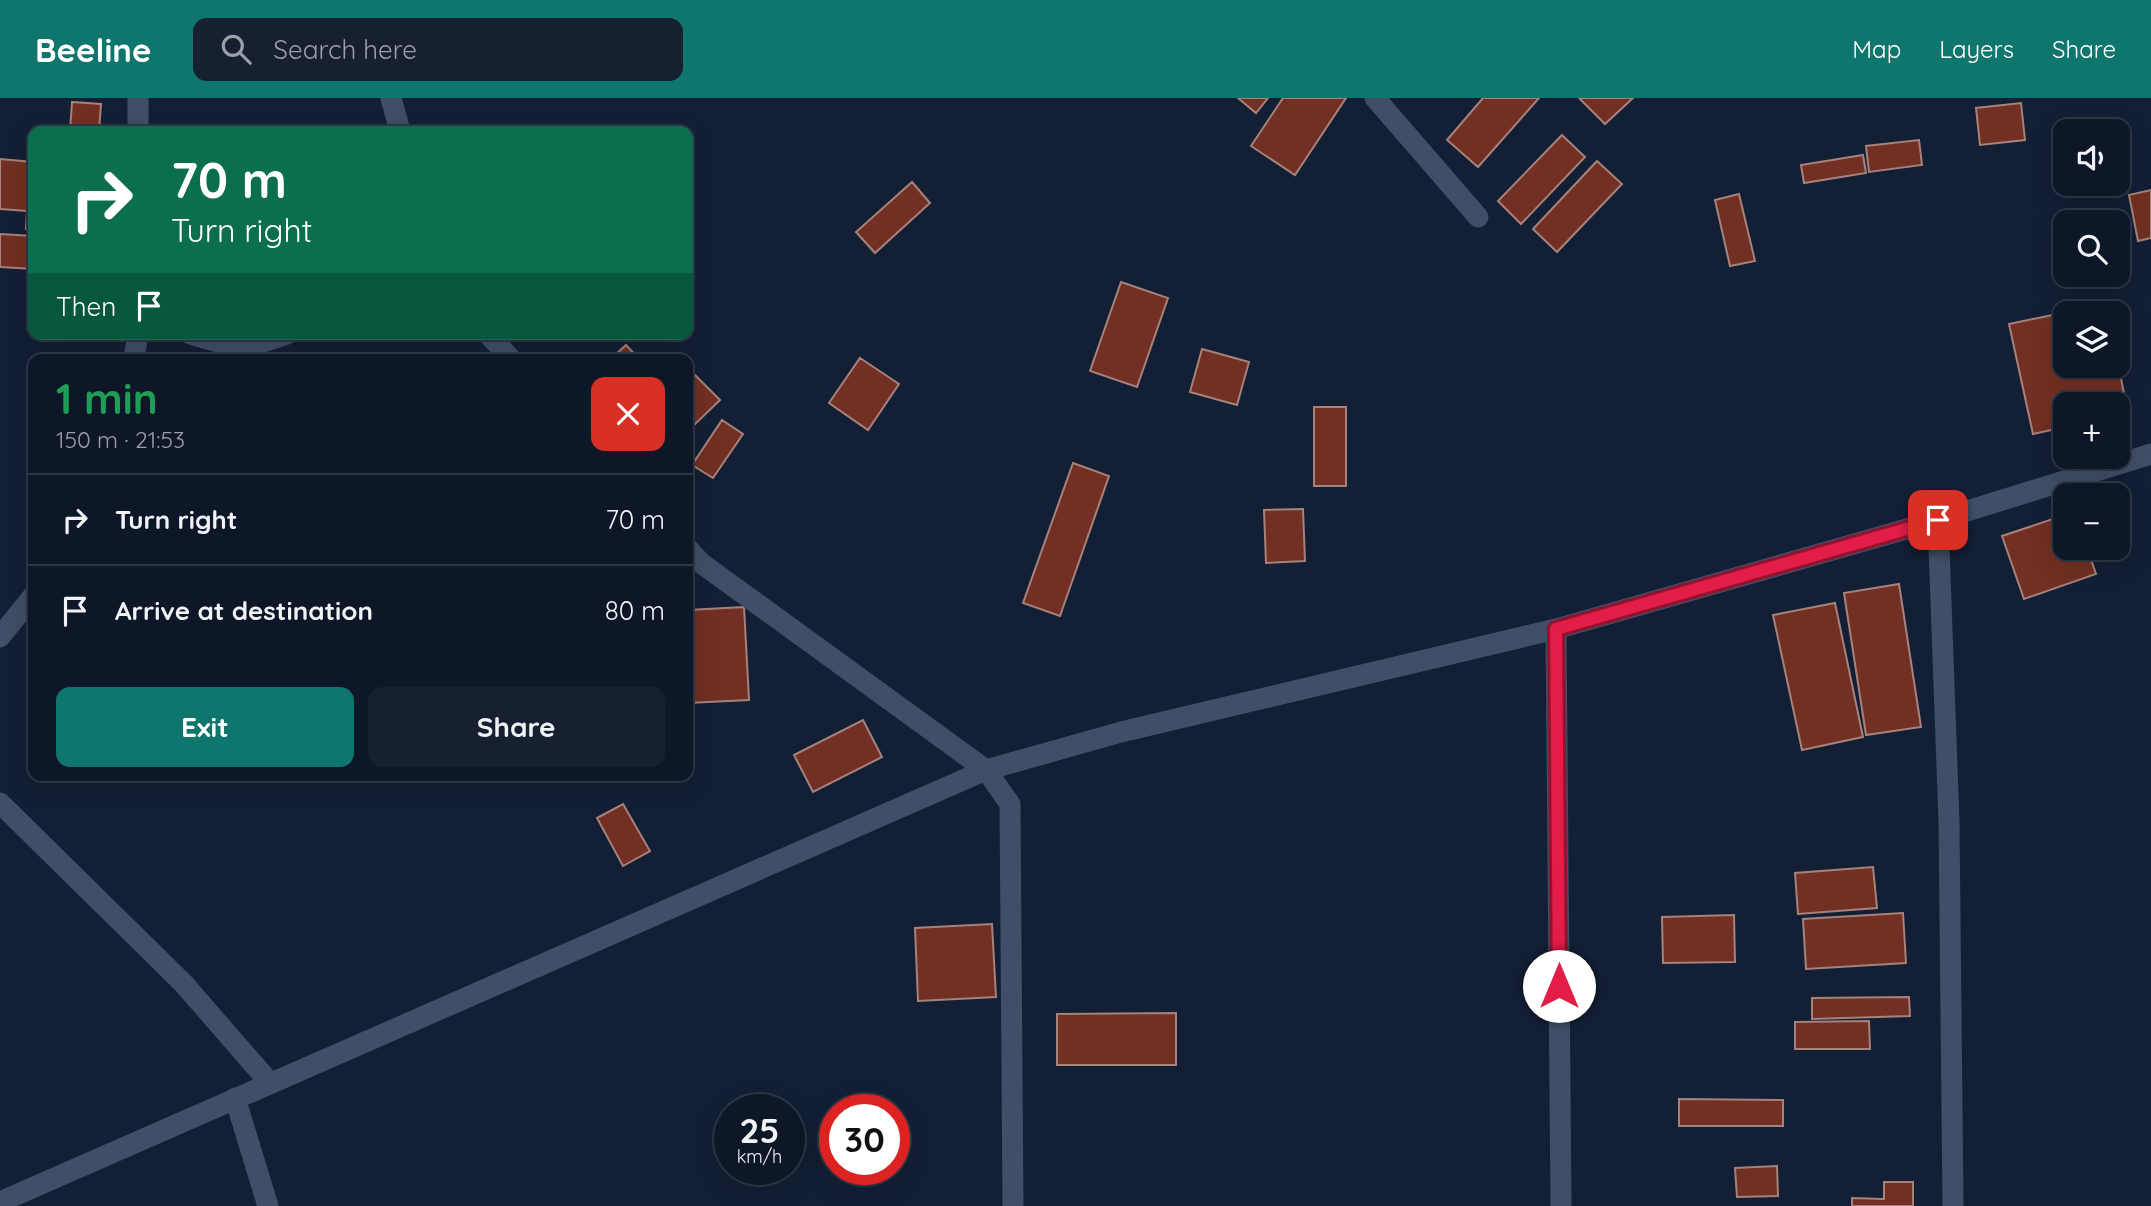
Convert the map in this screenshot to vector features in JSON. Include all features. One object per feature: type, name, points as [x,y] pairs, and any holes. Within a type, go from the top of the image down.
[{"type":"street","points":[[138,98],[138,126]]},
{"type":"street","points":[[391,98],[399,126]]},
{"type":"street","points":[[1375,98],[1478,217]]},
{"type":"street","points":[[211,340],[242,349],[269,340]]},
{"type":"street","points":[[494,340],[506,354]]},
{"type":"street","points":[[0,1202],[986,770],[1121,732],[1556,629],[1938,520],[2151,454]]},
{"type":"street","points":[[1938,520],[1949,821],[1953,1206]]},
{"type":"street","points":[[693,554],[701,563],[986,770],[1010,804],[1013,1206]]},
{"type":"street","points":[[0,637],[28,602]]},
{"type":"street","points":[[1556,629],[1560,1206]]},
{"type":"street","points":[[0,803],[183,983],[271,1083]]},
{"type":"street","points":[[235,1098],[268,1206]]},
{"type":"building","points":[[1238,98],[1268,98],[1256,113]]},
{"type":"building","points":[[1283,98],[1346,98],[1295,175],[1251,146]]},
{"type":"building","points":[[1483,98],[1539,98],[1478,167],[1447,140]]},
{"type":"building","points":[[1579,98],[1633,98],[1605,124]]},
{"type":"building","points":[[72,102],[101,104],[99,126],[70,126]]},
{"type":"building","points":[[2021,103],[2025,140],[1980,145],[1976,108]]},
{"type":"building","points":[[1562,135],[1585,157],[1521,224],[1498,201]]},
{"type":"building","points":[[1919,140],[1922,165],[1869,172],[1866,146]]},
{"type":"building","points":[[1863,155],[1866,173],[1804,183],[1801,165]]},
{"type":"building","points":[[0,159],[28,162],[28,229],[27,211],[0,209]]},
{"type":"building","points":[[1597,161],[1622,184],[1557,252],[1533,229]]},
{"type":"building","points":[[912,182],[930,203],[875,253],[856,232]]},
{"type":"building","points":[[2151,190],[2151,238],[2138,241],[2130,195]]},
{"type":"building","points":[[1739,194],[1755,261],[1730,266],[1715,200]]},
{"type":"building","points":[[0,234],[28,236],[28,269],[0,267]]},
{"type":"building","points":[[1121,282],[1168,298],[1137,387],[1090,371]]},
{"type":"building","points":[[2053,315],[2053,378],[2121,378],[2124,392],[2053,392],[2053,430],[2033,434],[2009,324]]},
{"type":"building","points":[[626,345],[634,354],[616,354]]},
{"type":"building","points":[[1202,349],[1249,362],[1237,405],[1190,392]]},
{"type":"building","points":[[860,358],[899,384],[868,430],[829,403]]},
{"type":"building","points":[[693,373],[720,400],[693,426]]},
{"type":"building","points":[[1314,407],[1346,407],[1346,486],[1314,486]]},
{"type":"building","points":[[722,420],[743,434],[713,478],[693,464]]},
{"type":"building","points":[[1073,463],[1109,476],[1060,616],[1023,603]]},
{"type":"building","points":[[1303,509],[1305,561],[1266,563],[1264,510]]},
{"type":"building","points":[[2053,519],[2053,560],[2091,560],[2096,574],[2024,599],[2002,536]]},
{"type":"building","points":[[1899,584],[1921,727],[1866,735],[1844,593]]},
{"type":"building","points":[[1835,603],[1863,737],[1802,750],[1773,615]]},
{"type":"building","points":[[744,607],[749,700],[693,703],[693,610]]},
{"type":"building","points":[[863,720],[882,757],[813,792],[794,755]]},
{"type":"building","points":[[623,804],[650,851],[623,866],[597,818]]},
{"type":"building","points":[[1873,867],[1877,908],[1798,914],[1795,873]]},
{"type":"building","points":[[1903,913],[1906,963],[1806,969],[1803,919]]},
{"type":"building","points":[[1734,915],[1735,962],[1663,963],[1662,917]]},
{"type":"building","points":[[992,924],[996,997],[918,1001],[915,928]]},
{"type":"building","points":[[1909,997],[1910,1016],[1812,1019],[1812,998]]},
{"type":"building","points":[[1176,1013],[1176,1065],[1057,1065],[1057,1014]]},
{"type":"building","points":[[1869,1021],[1870,1049],[1795,1049],[1795,1022]]},
{"type":"building","points":[[1679,1099],[1783,1100],[1783,1126],[1679,1126]]},
{"type":"building","points":[[1777,1166],[1778,1196],[1737,1197],[1735,1168]]},
{"type":"building","points":[[1884,1182],[1913,1182],[1913,1206],[1852,1206],[1852,1198],[1884,1199]]},
{"type":"route","points":[[1559,986],[1556,629],[1938,520]]}]
